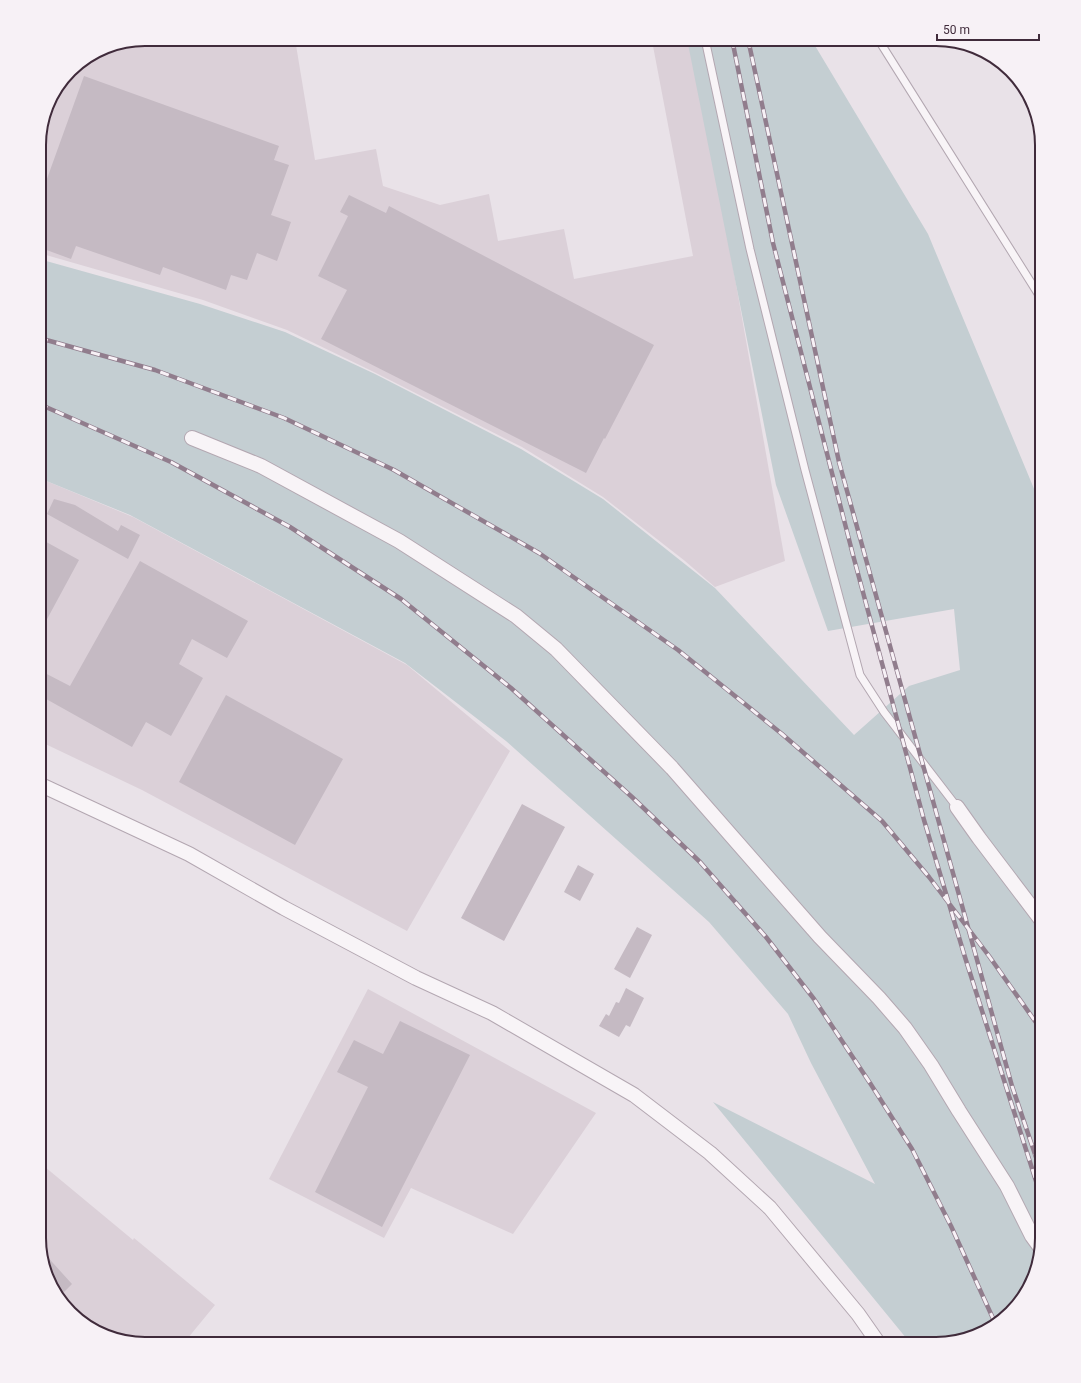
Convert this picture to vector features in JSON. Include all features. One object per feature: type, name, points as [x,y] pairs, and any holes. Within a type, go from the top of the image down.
[{"type":"street","points":[[192,438],[261,466],[399,541],[516,616],[556,649],[672,768],[820,937],[879,998],[905,1028],[931,1065],[1007,1186],[1035,1240]]},
{"type":"street","points":[[46,787],[189,854],[284,908],[416,978],[492,1013],[634,1095],[710,1153],[770,1208],[858,1314],[874,1337]]},
{"type":"street","points":[[957,807],[1035,912]]},
{"type":"lane","points":[[707,46],[756,272],[805,470],[860,675],[884,712],[957,807]]},
{"type":"lane","points":[[882,46],[1035,289]]},
{"type":"shaded area","points":[[138,46],[296,46],[315,160],[376,149],[383,186],[440,205],[489,194],[498,241],[564,229],[574,279],[693,256],[653,46],[694,46],[785,561],[715,587],[685,561],[603,497],[522,447],[287,330],[203,300],[46,255],[46,138],[49,119],[59,95],[75,75],[95,59],[113,51]]},
{"type":"shaded area","points":[[688,46],[815,46],[928,234],[1035,491],[1034,1251],[1032,1264],[1022,1288],[1015,1298],[991,1320],[980,1327],[962,1334],[936,1337],[905,1337],[713,1102],[875,1184],[811,1063],[788,1014],[709,922],[506,741],[405,663],[130,515],[46,481],[46,261],[200,304],[285,332],[375,374],[521,449],[603,499],[715,588],[854,735],[909,686],[960,670],[954,609],[828,631],[776,485]]},
{"type":"shaded area","points":[[46,481],[133,517],[407,665],[510,751],[407,931],[142,790],[46,744]]},
{"type":"shaded area","points":[[368,989],[596,1113],[513,1234],[411,1188],[384,1238],[269,1179]]},
{"type":"shaded area","points":[[46,1168],[133,1240],[134,1238],[215,1305],[189,1337],[145,1337],[119,1334],[95,1324],[80,1312],[59,1288],[49,1264],[46,1238]]},
{"type":"building","points":[[84,76],[279,146],[274,160],[289,165],[271,215],[291,222],[277,261],[257,253],[247,280],[231,275],[226,290],[163,267],[160,275],[76,246],[71,259],[46,250],[46,182]]},
{"type":"building","points":[[349,195],[386,213],[389,206],[654,345],[586,473],[321,339],[347,290],[318,276],[348,216],[340,212]]},
{"type":"building","points":[[54,499],[75,505],[118,531],[121,525],[140,535],[128,559],[47,514]]},
{"type":"building","points":[[46,542],[79,560],[46,621]]},
{"type":"building","points":[[140,561],[248,621],[227,658],[192,639],[179,664],[203,678],[171,736],[146,722],[132,747],[46,699],[46,674],[70,686]]},
{"type":"building","points":[[226,695],[343,759],[295,845],[179,782]]},
{"type":"building","points":[[522,804],[565,827],[504,941],[461,918]]},
{"type":"building","points":[[578,865],[594,874],[580,901],[564,892]]},
{"type":"building","points":[[637,927],[652,935],[630,978],[614,969]]},
{"type":"building","points":[[626,988],[644,998],[630,1027],[626,1025],[619,1037],[599,1026],[606,1014],[609,1016],[616,1002],[619,1003]]},
{"type":"building","points":[[400,1021],[470,1055],[382,1227],[315,1192],[368,1087],[337,1072],[354,1040],[383,1054]]},
{"type":"building","points":[[48,1258],[72,1284],[63,1293],[59,1288],[49,1264]]},
{"type":"railway","points":[[733,46],[773,243],[853,555],[924,820],[964,954],[1035,1178]]},
{"type":"railway","points":[[750,46],[839,462],[1012,1086],[1035,1154]]},
{"type":"railway","points":[[46,340],[155,370],[284,418],[394,470],[539,553],[678,650],[782,734],[882,821],[929,877],[989,956],[1035,1021]]},
{"type":"railway","points":[[46,407],[171,462],[290,527],[401,599],[511,688],[632,797],[700,862],[766,937],[814,999],[870,1083],[912,1149],[951,1226],[993,1318]]}]
